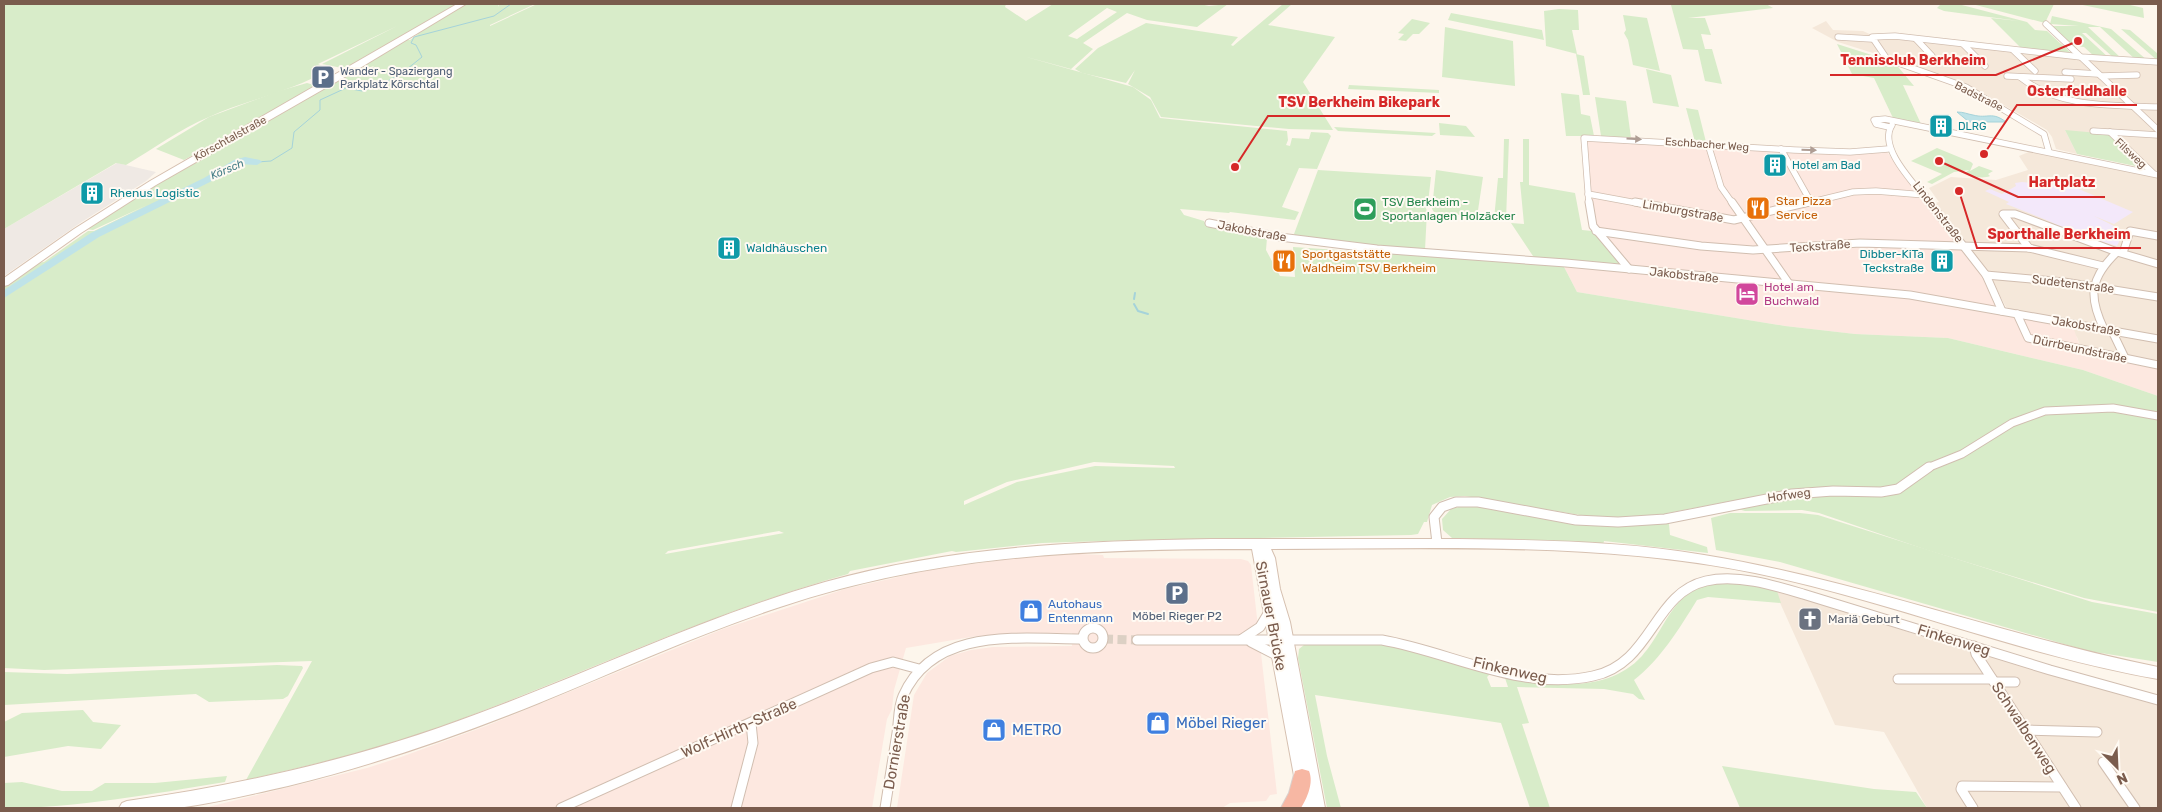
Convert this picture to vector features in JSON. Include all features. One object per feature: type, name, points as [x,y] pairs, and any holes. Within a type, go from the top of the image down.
[{"type":"highway","points":[[1290,808],[1298,796],[1302,777]]},
{"type":"main road","name":"Körschtalstraße","points":[[4,283],[78,230],[153,182],[324,86],[462,4]]},
{"type":"main road","points":[[127,808],[238,790],[376,756],[504,711],[732,618],[802,594],[868,576],[951,560],[1017,552],[1094,547],[1262,544],[1533,544],[1612,548],[1666,554],[1748,567],[1867,595],[2036,646],[2158,673]]},
{"type":"main road","name":"Sirnauer Brücke","points":[[1262,544],[1258,548],[1273,589],[1281,639],[1317,808]]},
{"type":"main road","points":[[1224,545],[1248,553],[1265,564],[1276,550],[1289,544]]},
{"type":"main road","name":"Sirnauer Brücke","points":[[1265,564],[1270,609],[1281,639],[1280,657],[1308,808]]},
{"type":"street","points":[[2046,24],[2132,106],[2157,127]]},
{"type":"street","points":[[1838,37],[1916,39],[2081,58],[2158,62]]},
{"type":"street","name":"Badstraße","points":[[1873,37],[1887,58],[1966,87],[2009,111],[2044,134],[2049,152]]},
{"type":"street","points":[[1916,39],[1932,56],[1930,58],[1932,60]]},
{"type":"street","points":[[1964,44],[1985,66]]},
{"type":"street","points":[[2013,50],[2035,71]]},
{"type":"street","points":[[2065,72],[2100,75],[2137,75]]},
{"type":"street","points":[[2007,76],[2071,79]]},
{"type":"street","points":[[2020,77],[2027,83],[2069,102],[2158,107]]},
{"type":"street","points":[[1904,123],[1894,124],[1889,127],[1876,124],[1874,120],[1881,118],[2156,174]]},
{"type":"street","points":[[1888,149],[1889,127]]},
{"type":"street","name":"Filsweg","points":[[2093,131],[2158,135]]},
{"type":"street","name":"Filsweg","points":[[2110,132],[2156,174]]},
{"type":"street","name":"Eschbacher Weg","points":[[1588,194],[1583,141],[1586,138],[1850,152],[1888,149]]},
{"type":"street","points":[[1708,144],[1719,183],[1790,285]]},
{"type":"street","points":[[1782,149],[1808,197],[1813,200]]},
{"type":"street","name":"Lindenstraße","points":[[1888,149],[1986,275],[2002,312]]},
{"type":"street","name":"Limburgstraße","points":[[1588,194],[1716,218],[1744,219],[1813,200],[1860,191],[1925,195]]},
{"type":"street","points":[[1588,194],[1592,223],[1596,231],[1629,269]]},
{"type":"street","points":[[2029,248],[2003,215],[2008,212],[2120,253],[2158,264]]},
{"type":"street","name":"Jakobstraße","points":[[1209,223],[1286,238],[1376,249],[1629,269],[1917,296],[2158,339]]},
{"type":"street","name":"Teckstraße","points":[[1596,231],[1717,248],[1765,250],[1860,243],[1966,248],[2029,248],[2103,266]]},
{"type":"street","points":[[2104,329],[2094,304],[2092,293],[2103,266],[2120,253],[2129,231],[2158,236]]},
{"type":"street","name":"Sudetenstraße","points":[[1986,275],[2094,286],[2158,298]]},
{"type":"street","name":"Dürrbeundstraße","points":[[2017,314],[2026,338],[2158,366]]},
{"type":"street","points":[[2112,331],[2125,358]]},
{"type":"street","name":"Hofweg","points":[[1437,543],[1434,517],[1442,507],[1456,502],[1478,502],[1576,520],[1624,522],[1664,519],[1792,494],[1833,491],[1881,492],[1898,489],[1933,464],[1962,454],[2012,423],[2045,411],[2113,408],[2158,416]]},
{"type":"street","name":"Finkenweg","points":[[1281,639],[1351,638],[1397,642],[1437,651],[1523,676],[1554,680],[1581,679],[1613,670],[1628,660],[1647,639],[1671,600],[1682,590],[1706,580],[1724,579],[1772,586],[2158,700]]},
{"type":"street","points":[[1242,639],[1260,628],[1270,609]]},
{"type":"street","name":"Dornierstraße","points":[[885,808],[902,699],[910,680],[919,669],[936,655],[968,643],[999,640],[1082,639]]},
{"type":"street","points":[[1242,639],[1263,646],[1280,657]]},
{"type":"street","points":[[1137,640],[1281,639]]},
{"type":"street","name":"Schwalbenweg","points":[[1974,646],[1976,654],[2076,808]]},
{"type":"street","name":"Wolf-Hirth-Straße","points":[[560,808],[875,666],[896,662],[919,669]]},
{"type":"street","points":[[1898,679],[2014,682]]},
{"type":"street","points":[[736,808],[753,743],[751,723]]},
{"type":"street","points":[[2026,730],[2096,732]]},
{"type":"street","points":[[2103,762],[2135,808]]},
{"type":"street","points":[[1972,808],[1961,786],[2062,787]]},
{"type":"shaded area","points":[[1826,21],[1833,30],[1863,31],[1876,37],[2158,63],[2158,367],[2080,346],[2077,337],[2006,307],[1987,271],[1934,203],[1939,202],[1929,188],[1951,177],[1996,180],[2028,170],[2019,156],[2031,151],[2146,173],[2145,168],[2065,130],[2077,154],[2056,149],[2052,137],[2047,130],[1983,93],[1892,59],[1838,42],[1812,28]]},
{"type":"shaded area","points":[[1587,140],[1887,152],[1980,271],[1998,306],[1996,307],[2073,327],[2080,346],[2158,367],[2158,396],[2083,370],[1948,338],[1855,334],[1785,326],[1577,292],[1563,265],[1631,271],[1596,226],[1591,199]]},
{"type":"shaded area","points":[[117,163],[156,172],[146,181],[80,223],[4,276],[4,229]]},
{"type":"shaded area","points":[[2015,183],[2074,187],[2133,212],[2114,224],[2094,216],[2124,231],[2117,246],[2066,231],[2067,229],[2006,204],[2009,202],[1985,191],[1990,189],[2002,194],[2016,186]]},
{"type":"shaded area","points":[[1079,554],[1103,555],[1104,558],[1241,559],[1248,561],[1251,565],[1277,794],[1270,795],[1266,801],[1230,803],[1222,808],[897,808],[914,695],[927,673],[950,656],[971,650],[993,647],[1072,646],[1072,633],[977,636],[906,648],[894,690],[892,709],[887,719],[872,808],[204,808],[367,768],[401,757],[486,726],[723,629],[845,589],[934,569],[1025,557]]},
{"type":"shaded area","points":[[1777,591],[1859,615],[1926,638],[2158,705],[2158,808],[1927,808],[1884,732],[1835,725],[1777,596]]},
{"type":"green space","points":[[4,4],[458,4],[347,69],[322,64],[397,26],[318,64],[329,69],[301,84],[198,122],[126,165],[116,163],[4,229]]},
{"type":"green space","points":[[464,4],[498,4],[499,7],[499,4],[535,4],[490,26],[537,4],[1006,4],[1005,7],[1026,21],[1053,4],[1200,4],[1209,6],[1228,4],[1197,27],[1147,20],[1127,13],[1083,43],[1093,49],[1071,69],[1023,56],[1133,87],[1151,100],[1160,118],[1287,131],[1288,140],[1286,145],[1290,146],[1292,138],[1309,139],[1311,132],[1328,133],[1331,136],[1317,169],[1299,168],[1282,207],[1299,212],[1295,220],[1230,212],[1180,209],[1184,215],[1204,221],[1206,226],[1267,238],[1266,250],[1280,276],[1295,277],[1293,247],[1563,265],[1577,292],[1785,326],[1855,334],[1948,338],[2083,370],[2158,396],[2158,612],[2084,598],[1927,550],[1819,513],[1802,510],[1745,511],[1738,509],[1731,501],[1668,513],[1670,535],[1707,547],[1708,553],[1604,541],[1603,545],[1452,538],[1443,530],[1442,519],[1451,509],[1466,505],[1560,521],[1584,523],[1580,515],[1465,496],[1450,497],[1432,505],[1427,522],[1424,522],[1418,534],[1411,535],[1042,543],[952,551],[850,571],[848,574],[745,607],[695,626],[443,726],[346,756],[246,780],[312,661],[44,670],[4,668],[4,287],[36,263],[44,262],[88,231],[94,231],[147,205],[93,230],[86,229],[132,197],[354,71],[369,69],[374,66],[364,69],[361,67],[406,40],[410,40],[418,34],[414,34]],"holes":[[[1107,8],[1117,12],[1077,39],[1068,36]],[[1094,462],[1174,466],[1175,468],[1095,466],[1017,482],[964,505],[964,501],[1007,482]],[[779,531],[784,533],[665,554],[668,551]]]},
{"type":"green space","points":[[1283,4],[1292,4],[1268,25],[1335,37],[1303,82],[1333,130],[1289,129],[1161,117],[1150,97],[1128,84],[1135,70],[1126,83],[1082,73],[1075,69],[1098,48],[1146,23],[1238,37],[1231,45],[1233,46]]},
{"type":"green space","points":[[1766,4],[1773,8],[1688,18],[1705,18],[1711,35],[1701,34],[1705,49],[1712,49],[1722,84],[1705,81],[1698,50],[1683,49],[1671,5]]},
{"type":"green space","points":[[1941,4],[1958,4],[2027,22],[2035,30],[2047,31],[2074,56],[2023,50],[1991,18],[2019,21],[1944,11],[1937,8]]},
{"type":"green space","points":[[1972,4],[2054,4],[2045,23]]},
{"type":"green space","points":[[2078,4],[2126,4],[2143,8],[2144,18]]},
{"type":"green space","points":[[1559,9],[1578,10],[1579,30],[1572,30],[1577,54],[1546,46],[1544,11]]},
{"type":"green space","points":[[1451,13],[1542,30],[1544,40],[1448,20]]},
{"type":"green space","points":[[1623,15],[1647,18],[1660,71],[1633,65],[1628,40],[1624,33],[1626,30]]},
{"type":"green space","points":[[2052,16],[2111,29],[2148,61],[2136,60],[2100,27],[2088,27],[2122,59],[2115,59],[2086,33],[2082,33],[2109,58],[2095,57],[2084,47],[2072,46],[2051,26],[2079,26],[2050,24]]},
{"type":"green space","points":[[1412,19],[1430,23],[1419,34],[1413,34],[1406,41],[1398,40],[1404,34],[1398,33]]},
{"type":"green space","points":[[1445,27],[1513,41],[1515,86],[1442,77]]},
{"type":"green space","points":[[2121,29],[2130,30],[2158,54],[2158,61]]},
{"type":"green space","points":[[1837,44],[1894,62],[1914,86],[1903,85],[1921,124],[1893,118],[1874,78],[1852,74]]},
{"type":"green space","points":[[1576,54],[1584,56],[1590,95],[1583,95]]},
{"type":"green space","points":[[1646,69],[1671,75],[1679,107],[1653,103]]},
{"type":"green space","points":[[307,83],[318,86],[184,160],[156,149],[209,117],[279,91]]},
{"type":"green space","points":[[1349,85],[1439,90],[1439,93],[1348,89]]},
{"type":"green space","points":[[1561,93],[1579,95],[1581,114],[1590,116],[1594,136],[1566,136]]},
{"type":"green space","points":[[1595,97],[1626,101],[1631,138],[1601,136]]},
{"type":"green space","points":[[1686,108],[1698,110],[1706,142],[1695,142]]},
{"type":"green space","points":[[1439,123],[1466,126],[1475,137],[1440,135]]},
{"type":"green space","points":[[1334,127],[1436,133],[1432,136],[1338,131]]},
{"type":"green space","points":[[2065,130],[2109,134],[2145,168],[2077,154]]},
{"type":"green space","points":[[1504,139],[1509,139],[1506,220],[1494,219],[1498,178],[1503,178]]},
{"type":"green space","points":[[1523,139],[1529,139],[1529,185],[1575,193],[1582,230],[1592,231],[1623,265],[1535,259],[1511,223],[1524,224],[1520,182],[1523,182]]},
{"type":"green space","points":[[1937,148],[1971,162],[1973,164],[1970,171],[1979,166],[1993,171],[1988,174],[1990,176],[1984,177],[1965,173],[1969,170],[1954,172],[1932,184],[1927,182],[1942,174],[1911,161]]},
{"type":"green space","name":"TSV Berkheim - Sportanlagen Holzäcker","points":[[1318,170],[1431,177],[1428,203],[1425,206],[1427,211],[1425,250],[1296,237],[1294,234]]},
{"type":"green space","points":[[1436,170],[1483,177],[1477,217],[1434,212],[1432,209]]},
{"type":"green space","points":[[1730,513],[1800,513],[1818,515],[2092,602],[2158,614],[2158,662],[2088,651],[1780,562],[1716,550],[1711,518]]},
{"type":"green space","points":[[1719,583],[1763,587],[1777,591],[1781,603],[1708,597],[1697,600],[1661,653],[1634,680],[1645,700],[1639,699],[1633,694],[1604,689],[1517,687],[1529,723],[1522,724],[1550,808],[1530,808],[1501,723],[1315,695],[1327,756],[1341,808],[1327,808],[1298,658],[1299,649],[1304,645],[1378,644],[1406,648],[1490,674],[1487,677],[1491,687],[1508,687],[1505,678],[1508,677],[1543,683],[1579,684],[1613,676],[1628,668],[1642,656],[1681,601],[1703,587]]},
{"type":"green space","points":[[277,665],[302,666],[303,668],[288,696],[283,699],[209,702],[196,694],[4,705],[4,672],[67,674]]},
{"type":"green space","points":[[83,710],[93,722],[121,725],[101,749],[68,746],[4,757],[4,722],[22,713]]},
{"type":"green space","points":[[1722,766],[1874,789],[1916,792],[1927,808],[1740,808]]},
{"type":"green space","points":[[227,776],[225,782],[170,791],[59,806],[4,808],[4,783],[22,782],[62,791],[92,791],[105,783],[155,783]]},
{"type":"water","points":[[1957,112],[1978,116],[1993,116],[2006,122],[1969,122]]},
{"type":"waterway","name":"Körsch","points":[[257,162],[271,161],[292,148],[294,132],[320,110],[320,100],[346,88],[362,91],[377,87],[402,73],[422,57],[416,45],[411,43],[414,37],[494,16],[511,4]]},
{"type":"waterway","name":"Körsch","points":[[4,295],[95,235],[207,180],[237,162],[245,160],[257,162]]},
{"type":"waterway","points":[[1134,299],[1135,293]]},
{"type":"waterway","points":[[1134,304],[1138,311],[1148,314]]},
{"type":"tunnel","points":[[1104,639],[1137,640]]},
{"type":"place","name":"Tennisclub Berkheim","points":[[2078,41]]},
{"type":"place","name":"Wander - Spaziergang Parkplatz Körschtal","points":[[323,77]]},
{"type":"place","name":"DLRG","points":[[1941,126]]},
{"type":"place","name":"Osterfeldhalle","points":[[1984,154]]},
{"type":"place","name":"Hartplatz","points":[[1939,161]]},
{"type":"place","name":"Hotel am Bad","points":[[1775,165]]},
{"type":"place","name":"TSV Berkheim Bikepark","points":[[1235,167]]},
{"type":"place","name":"Sporthalle Berkheim","points":[[1959,191]]},
{"type":"place","name":"Rhenus Logistic","points":[[92,193]]},
{"type":"place","name":"Star Pizza Service","points":[[1758,208]]},
{"type":"place","name":"TSV Berkheim - Sportanlagen Holzäcker","points":[[1365,209]]},
{"type":"place","name":"Waldhäuschen","points":[[729,248]]},
{"type":"place","name":"Sportgaststätte Waldheim TSV Berkheim","points":[[1284,261]]},
{"type":"place","name":"Dibber-KiTa Teckstraße","points":[[1942,261]]},
{"type":"place","name":"Hotel am Buchwald","points":[[1747,294]]},
{"type":"place","name":"Möbel Rieger P2","points":[[1177,593]]},
{"type":"place","name":"Autohaus Entenmann","points":[[1031,611]]},
{"type":"place","name":"Mariä Geburt","points":[[1810,619]]},
{"type":"place","name":"Möbel Rieger","points":[[1158,723]]},
{"type":"place","name":"METRO","points":[[994,730]]}]
